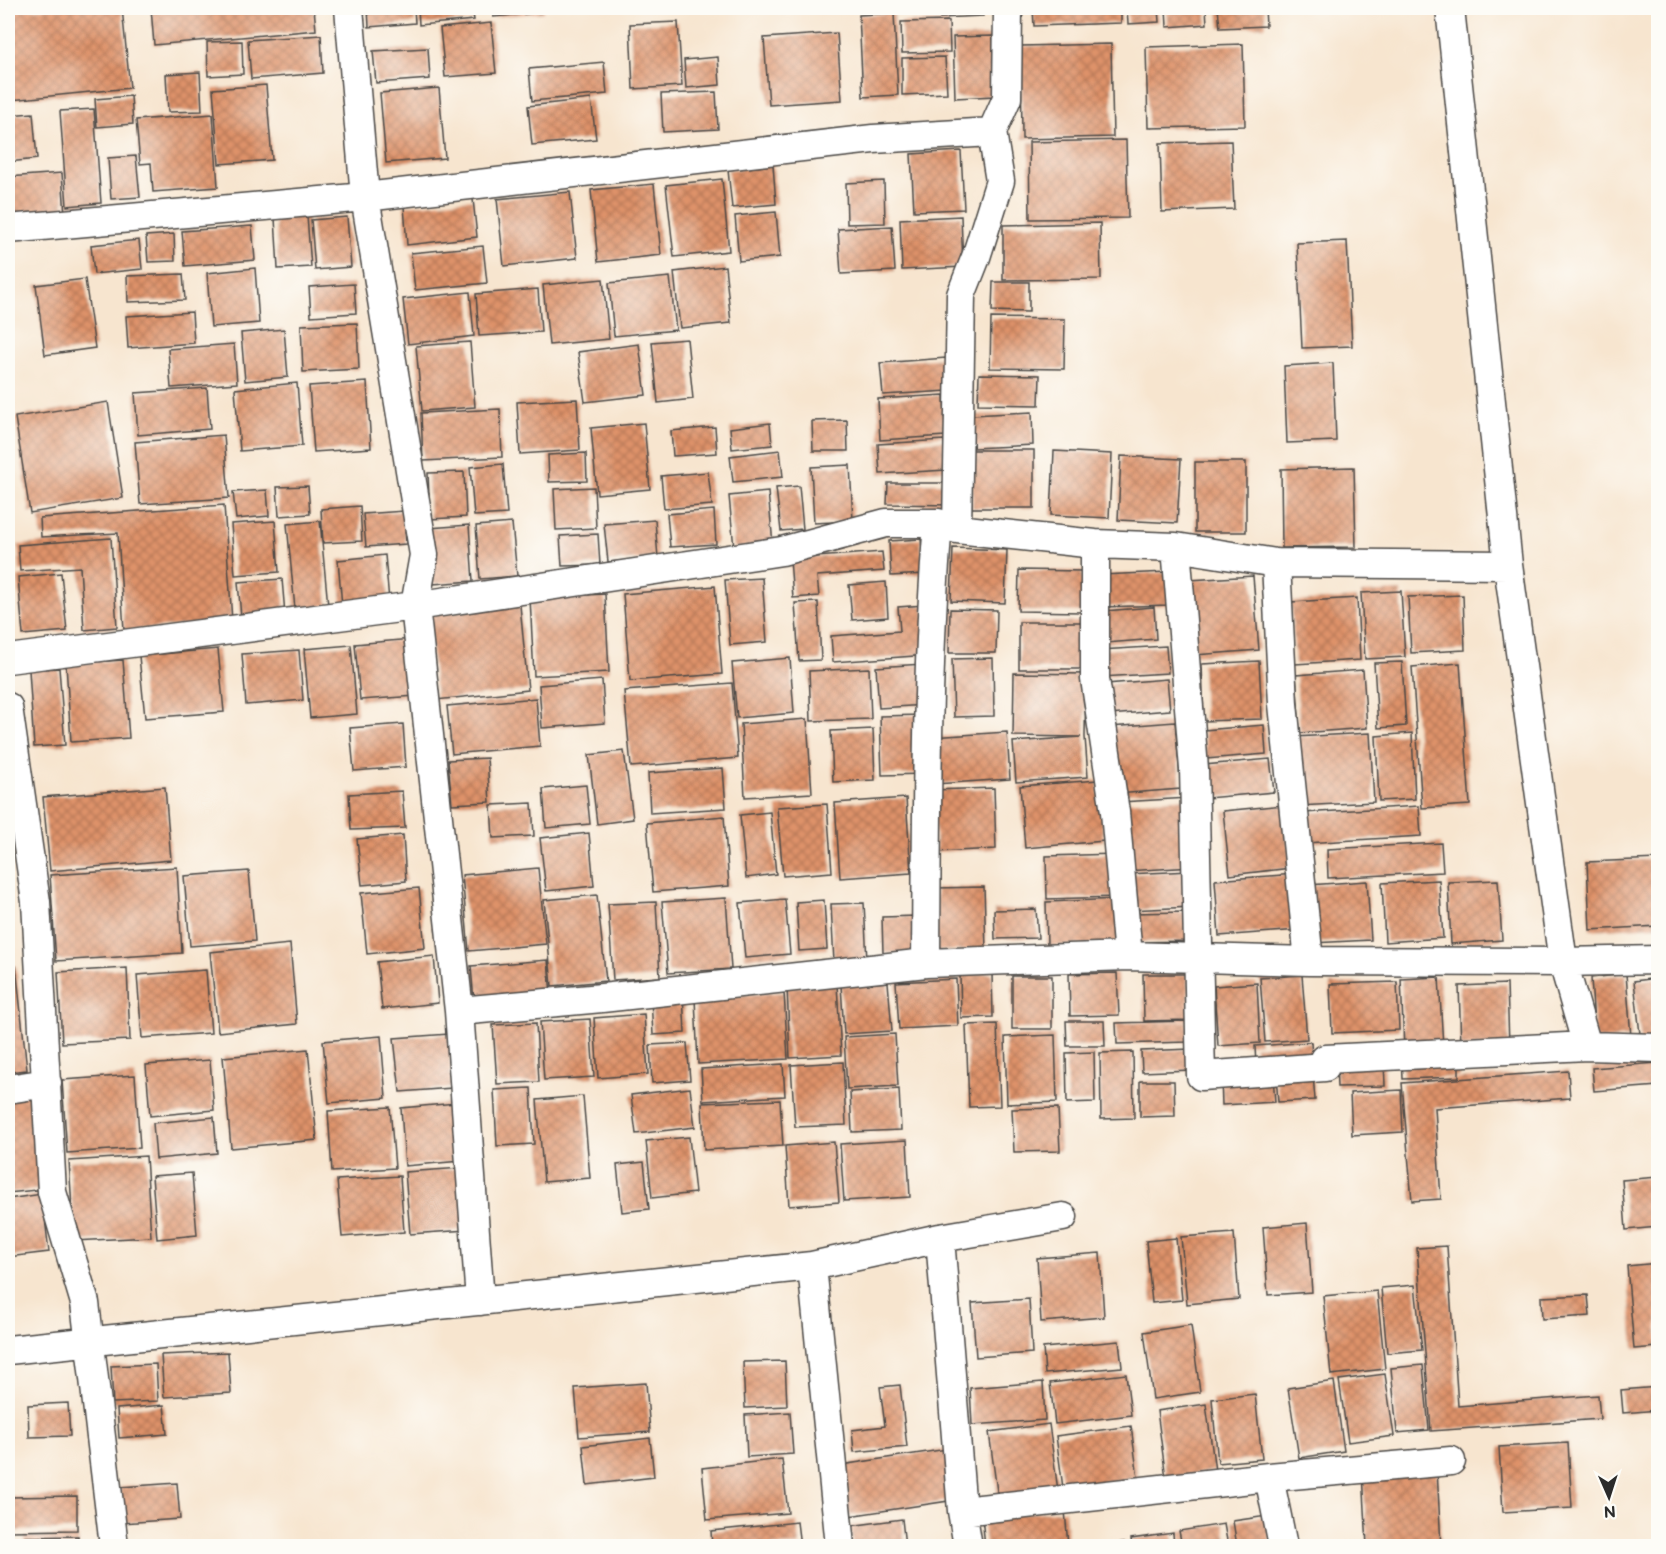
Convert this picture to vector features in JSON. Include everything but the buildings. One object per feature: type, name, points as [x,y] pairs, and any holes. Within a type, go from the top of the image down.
[{"type":"street","points":[[349,8],[365,197],[424,555],[415,606],[459,1011],[480,1301]]},
{"type":"street","points":[[926,963],[928,750],[934,562],[948,526],[961,295],[976,257],[1000,181],[992,132],[1007,98],[1008,8]]},
{"type":"street","points":[[1450,8],[1508,565],[1563,962],[1587,1046]]},
{"type":"street","points":[[8,229],[365,197],[873,139],[992,132]]},
{"type":"street","points":[[8,659],[415,606],[782,551],[886,523],[948,526],[1095,544],[1176,547],[1276,563],[1508,565]]},
{"type":"street","points":[[1095,544],[1095,679],[1116,812],[1128,956]]},
{"type":"street","points":[[1176,547],[1194,769],[1201,1076],[1325,1067],[1325,1059],[1587,1046],[1659,1048]]},
{"type":"street","points":[[1276,563],[1283,704],[1309,961]]},
{"type":"street","points":[[8,707],[36,902],[52,1192],[85,1303],[114,1546]]},
{"type":"street","points":[[459,1011],[926,963],[1128,956],[1309,961],[1659,960]]},
{"type":"street","points":[[8,1089],[47,1083]]},
{"type":"street","points":[[8,1350],[812,1266],[940,1238],[1063,1217]]},
{"type":"street","points":[[940,1238],[962,1511],[968,1546]]},
{"type":"street","points":[[812,1266],[840,1546]]},
{"type":"street","points":[[962,1511],[1269,1477],[1451,1461]]},
{"type":"street","points":[[1269,1477],[1283,1546]]}]
